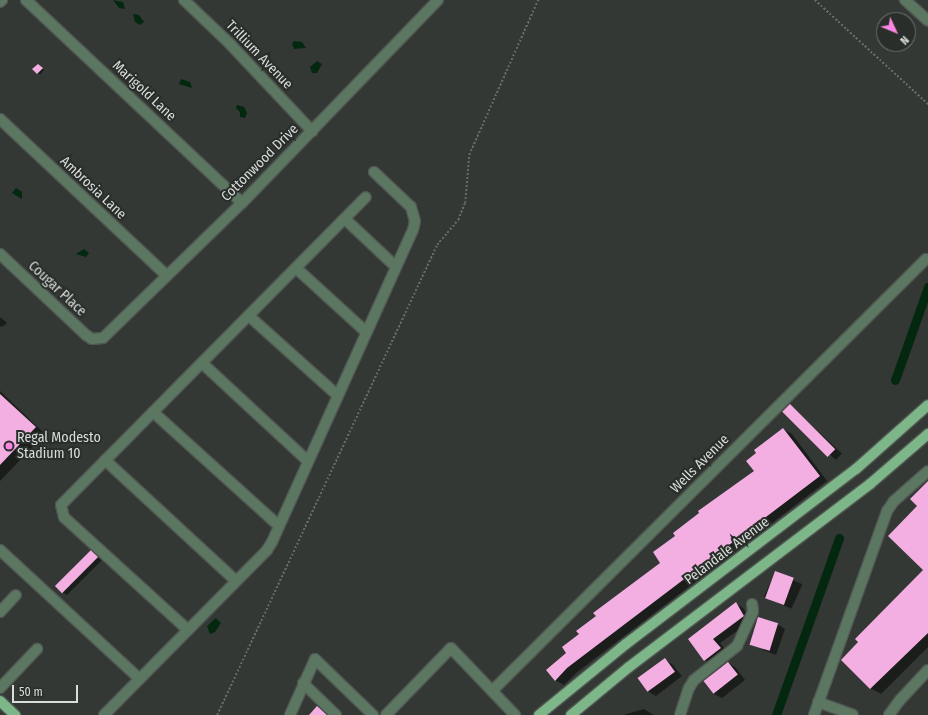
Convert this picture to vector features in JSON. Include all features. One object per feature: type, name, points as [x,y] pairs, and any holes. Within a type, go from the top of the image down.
[{"type":"main road","name":"Pelandale Avenue","points":[[539,715],[626,644],[856,469],[928,405]]},
{"type":"main road","points":[[571,715],[629,667],[864,488],[928,434]]},
{"type":"main road","points":[[0,701],[15,715]]},
{"type":"street","name":"Marigold Lane","points":[[26,0],[242,203]]},
{"type":"street","name":"Trillium Avenue","points":[[184,0],[235,49],[312,131]]},
{"type":"street","name":"Cottonwood Drive","points":[[98,340],[108,336],[242,203],[438,0]]},
{"type":"street","points":[[905,0],[928,21]]},
{"type":"street","name":"Ambrosia Lane","points":[[0,119],[167,276]]},
{"type":"street","points":[[104,715],[267,550],[279,526],[395,266],[410,238],[414,216],[411,207],[374,172]]},
{"type":"street","points":[[188,630],[64,517],[61,510],[61,505],[366,197]]},
{"type":"street","points":[[345,219],[395,266]]},
{"type":"street","name":"Cougar Place","points":[[0,254],[86,335],[98,340]]},
{"type":"street","name":"Wells Avenue","points":[[493,690],[926,259]]},
{"type":"street","points":[[296,268],[366,332]]},
{"type":"street","points":[[249,316],[337,395]]},
{"type":"street","points":[[202,363],[308,461]]},
{"type":"street","points":[[153,412],[279,526]]},
{"type":"street","points":[[105,460],[236,581]]},
{"type":"street","points":[[814,715],[887,510],[894,500],[928,471]]},
{"type":"street","points":[[0,550],[140,679]]},
{"type":"street","points":[[0,612],[16,596]]},
{"type":"street","points":[[681,713],[689,688],[694,680],[737,646],[753,611],[752,604]]},
{"type":"street","points":[[386,715],[451,648],[493,690],[515,715]]},
{"type":"street","points":[[0,688],[37,649]]},
{"type":"street","points":[[290,715],[315,659],[373,715]]},
{"type":"street","points":[[889,715],[900,700],[928,670]]},
{"type":"street","points":[[303,683],[336,715]]},
{"type":"street","points":[[818,702],[852,715]]},
{"type":"path","points":[[217,715],[437,245],[458,220],[465,203],[469,155],[538,0]]},
{"type":"path","points":[[815,0],[928,104]]},
{"type":"shaded area","points":[[113,0],[123,2],[125,9],[119,8]]},
{"type":"shaded area","points":[[133,14],[139,15],[144,22],[140,25],[135,22]]},
{"type":"shaded area","points":[[294,41],[302,42],[306,48],[294,49],[292,44]]},
{"type":"shaded area","points":[[317,61],[322,64],[317,73],[312,73],[310,67]]},
{"type":"shaded area","points":[[181,79],[190,82],[192,88],[179,84]]},
{"type":"shaded area","points":[[237,105],[244,107],[247,113],[245,118],[240,117],[240,112],[236,108]]},
{"type":"shaded area","points":[[16,188],[22,192],[22,199],[12,193]]},
{"type":"shaded area","points":[[84,249],[89,253],[86,257],[76,254]]},
{"type":"shaded area","points":[[216,618],[221,623],[215,632],[210,634],[207,626]]},
{"type":"building","points":[[38,64],[43,68],[37,74],[32,69]]},
{"type":"building","name":"Regal Modesto Stadium 10","points":[[0,394],[36,427],[0,465]]},
{"type":"building","points":[[790,404],[835,449],[827,457],[782,412]]},
{"type":"building","points":[[783,428],[820,476],[567,668],[555,681],[546,670],[566,653],[562,647],[579,634],[576,631],[596,616],[593,613],[660,563],[653,552],[675,536],[673,533],[699,513],[698,511],[754,471],[746,461],[756,453],[754,450]]},
{"type":"building","points":[[928,481],[928,633],[870,689],[841,660],[858,642],[855,639],[923,570],[888,536],[917,506],[910,499]]},
{"type":"building","points":[[91,550],[98,557],[62,593],[55,586]]},
{"type":"building","points":[[775,571],[794,578],[784,605],[765,598]]},
{"type":"building","points":[[736,602],[744,616],[713,639],[721,648],[704,661],[688,639]]},
{"type":"building","points":[[758,617],[778,623],[770,651],[750,645]]},
{"type":"building","points":[[665,658],[675,672],[647,692],[637,678]]},
{"type":"building","points":[[728,662],[738,675],[713,694],[704,681]]},
{"type":"building","points":[[317,706],[327,715],[309,715]]},
{"type":"waterway","points":[[895,380],[928,287]]},
{"type":"waterway","points":[[776,715],[839,538]]},
{"type":"place","name":"Regal Modesto Stadium 10","points":[[9,446]]}]
